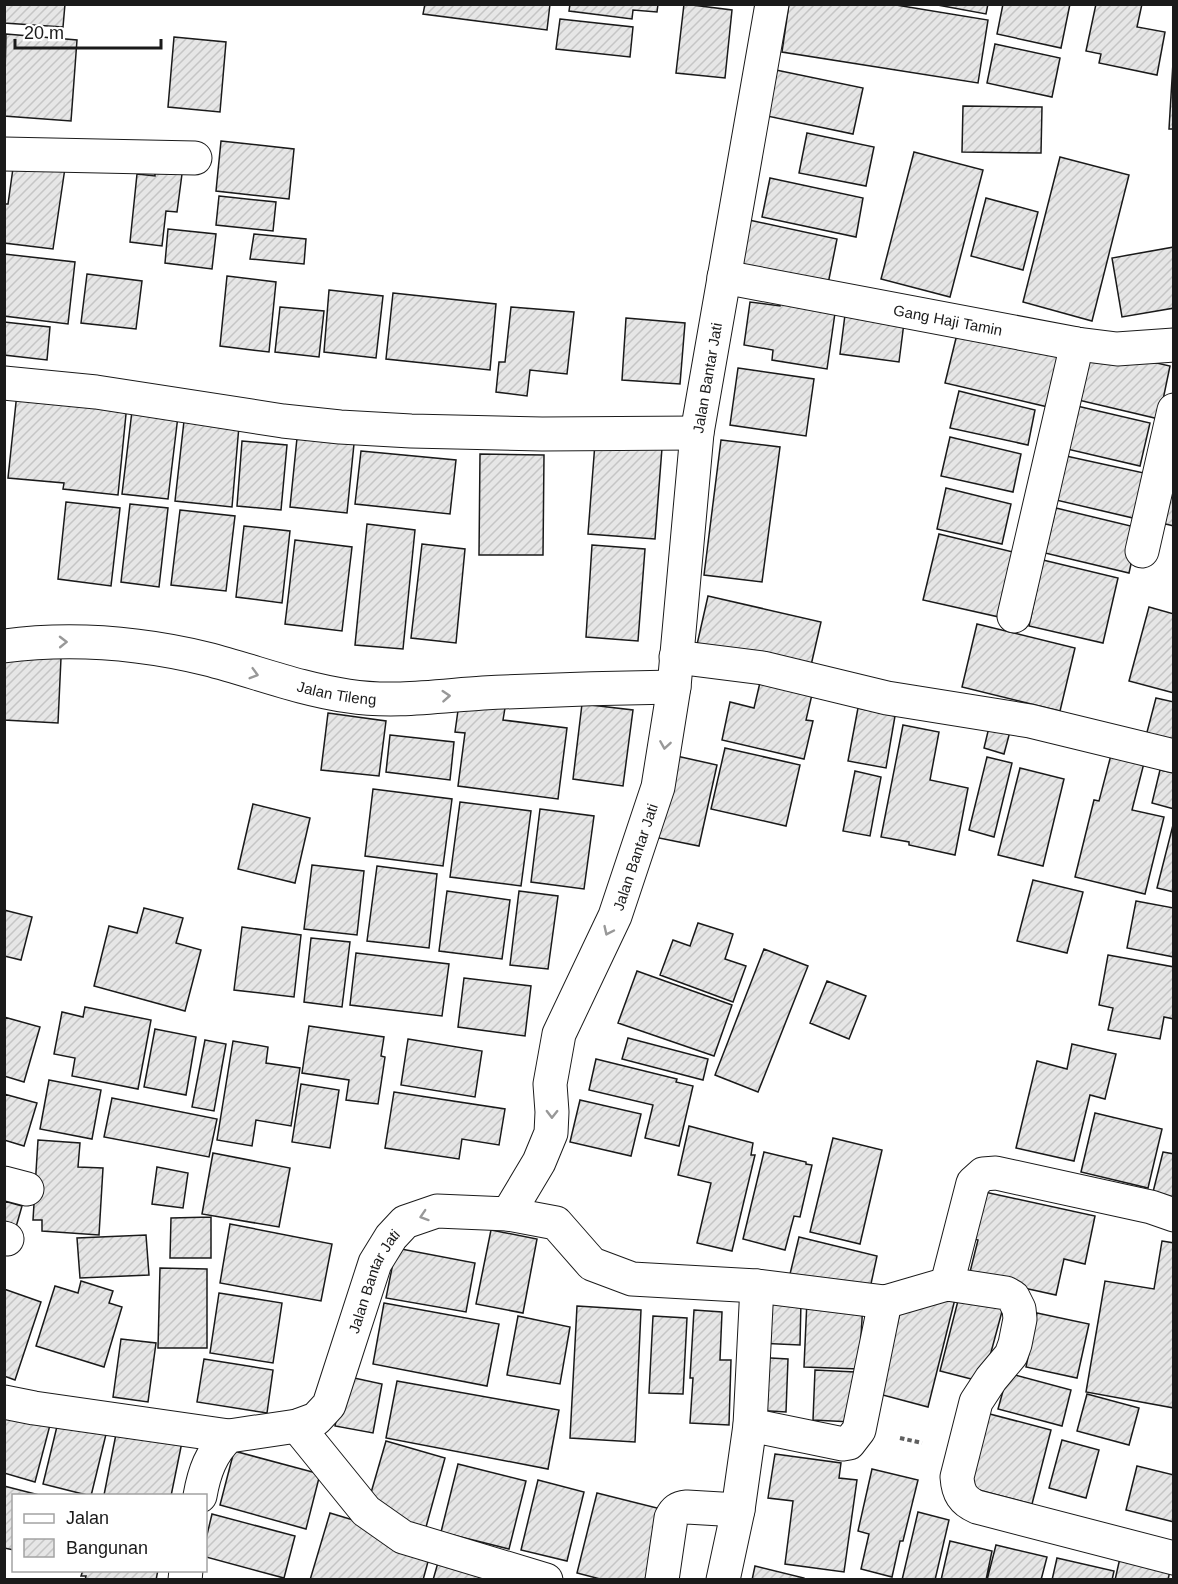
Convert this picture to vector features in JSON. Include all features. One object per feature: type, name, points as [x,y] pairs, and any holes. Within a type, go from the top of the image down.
[{"type":"street","name":"Jalan Bantar Jati","points":[[4,1402],[229,1436],[297,1426],[316,1419],[329,1405],[375,1263],[391,1237],[405,1222],[437,1211],[508,1214],[539,1162],[551,1133],[550,1084],[559,1034],[615,916],[658,787],[675,672],[697,433],[772,4]]},
{"type":"street","points":[[4,154],[195,158]]},
{"type":"street","name":"Gang Haji Tamin","points":[[724,277],[1077,344],[1117,349],[1173,345]]},
{"type":"street","points":[[1014,616],[1077,344]]},
{"type":"street","points":[[4,383],[96,392],[283,421],[340,427],[530,434],[697,433]]},
{"type":"street","points":[[1142,551],[1173,410]]},
{"type":"street","name":"Jalan Tileng","points":[[4,646],[33,642],[85,641],[146,646],[207,659],[288,683],[348,696],[392,700],[560,689],[675,672],[763,668],[887,698],[1030,721],[1173,756]]},
{"type":"street","points":[[947,1284],[972,1183],[983,1174],[996,1173],[1151,1207],[1173,1215]]},
{"type":"street","points":[[508,1214],[556,1223],[592,1264],[632,1279],[757,1286],[885,1302],[947,1284],[1006,1293],[1013,1297],[1016,1303],[1020,1319],[1019,1330],[1011,1354],[991,1378],[976,1402],[957,1477],[957,1487],[961,1496],[968,1503],[1173,1558]]},
{"type":"street","points":[[723,1580],[738,1510],[750,1425],[757,1286]]},
{"type":"street","points":[[750,1425],[843,1444],[849,1443],[859,1430],[885,1302]]},
{"type":"street","points":[[297,1426],[366,1511],[386,1527],[404,1537],[546,1580]]},
{"type":"street","points":[[200,1494],[207,1468],[221,1443],[229,1436]]},
{"type":"street","points":[[662,1580],[671,1518],[674,1512],[687,1507],[738,1510]]},
{"type":"path","points":[[859,1430],[964,1451]]},
{"type":"building","points":[[4,4],[65,4],[63,27],[4,23]]},
{"type":"building","points":[[425,4],[550,4],[547,30],[423,14]]},
{"type":"building","points":[[570,4],[658,4],[657,12],[633,10],[632,19],[569,11]]},
{"type":"building","points":[[684,4],[732,10],[725,78],[676,73]]},
{"type":"building","points":[[789,4],[890,4],[988,20],[978,83],[782,52]]},
{"type":"building","points":[[932,4],[988,4],[986,14]]},
{"type":"building","points":[[1003,4],[1070,4],[1061,48],[997,34]]},
{"type":"building","points":[[1096,4],[1142,4],[1137,27],[1165,32],[1157,75],[1099,63],[1101,54],[1086,51]]},
{"type":"building","points":[[560,19],[633,27],[630,57],[556,49]]},
{"type":"building","points":[[6,34],[77,40],[71,121],[4,116]]},
{"type":"building","points":[[174,37],[226,42],[220,112],[168,107]]},
{"type":"building","points":[[995,44],[1060,58],[1052,97],[987,83]]},
{"type":"building","points":[[1174,46],[1174,129],[1169,129]]},
{"type":"building","points":[[776,70],[863,88],[853,134],[767,116]]},
{"type":"building","points":[[963,106],[1042,107],[1041,153],[962,152]]},
{"type":"building","points":[[807,133],[874,147],[866,186],[799,173]]},
{"type":"building","points":[[221,141],[294,149],[289,199],[216,191]]},
{"type":"building","points":[[914,152],[983,170],[950,297],[881,279]]},
{"type":"building","points":[[1060,157],[1129,175],[1092,321],[1023,302]]},
{"type":"building","points":[[14,161],[65,168],[53,249],[4,243],[4,204],[8,204]]},
{"type":"building","points":[[155,171],[182,174],[177,212],[166,211],[162,246],[130,242],[137,174],[155,176]]},
{"type":"building","points":[[770,178],[863,198],[856,237],[762,217]]},
{"type":"building","points":[[219,196],[276,202],[273,231],[216,225]]},
{"type":"building","points":[[986,198],[1038,212],[1023,270],[971,256]]},
{"type":"building","points":[[749,220],[837,239],[828,284],[739,266]]},
{"type":"building","points":[[168,229],[216,234],[212,269],[165,263]]},
{"type":"building","points":[[254,234],[306,239],[304,264],[250,259]]},
{"type":"building","points":[[1174,247],[1174,308],[1122,317],[1112,258]]},
{"type":"building","points":[[4,254],[75,262],[68,324],[4,316]]},
{"type":"building","points":[[87,274],[142,281],[136,329],[81,323]]},
{"type":"building","points":[[227,276],[276,282],[269,352],[220,346]]},
{"type":"building","points":[[329,290],[383,296],[376,358],[324,352]]},
{"type":"building","points":[[393,293],[496,304],[490,370],[386,359]]},
{"type":"building","points":[[781,298],[836,306],[827,369],[772,360],[773,350],[744,345],[750,302],[780,306]]},
{"type":"building","points":[[280,307],[324,311],[319,357],[275,352]]},
{"type":"building","points":[[511,307],[574,312],[567,374],[530,370],[527,396],[496,392],[499,362],[505,362]]},
{"type":"building","points":[[846,307],[905,315],[899,362],[840,354]]},
{"type":"building","points":[[626,318],[685,323],[680,384],[622,380]]},
{"type":"building","points":[[4,322],[50,327],[47,360],[4,355]]},
{"type":"building","points":[[959,326],[1061,350],[1048,407],[945,383]]},
{"type":"building","points":[[1086,347],[1170,366],[1159,419],[1074,399]]},
{"type":"building","points":[[738,368],[814,379],[806,436],[730,425]]},
{"type":"building","points":[[959,391],[1035,410],[1028,445],[950,428]]},
{"type":"building","points":[[17,393],[127,404],[118,495],[63,489],[64,483],[8,478]]},
{"type":"building","points":[[1077,406],[1150,423],[1140,466],[1067,449]]},
{"type":"building","points":[[132,411],[178,416],[168,499],[122,494]]},
{"type":"building","points":[[184,421],[239,426],[232,507],[175,501]]},
{"type":"building","points":[[950,437],[1021,454],[1013,492],[941,476]]},
{"type":"building","points":[[297,438],[354,444],[347,513],[290,507]]},
{"type":"building","points":[[721,440],[780,447],[762,582],[704,575]]},
{"type":"building","points":[[242,441],[287,445],[281,510],[237,506]]},
{"type":"building","points":[[595,443],[662,448],[655,539],[588,534]]},
{"type":"building","points":[[361,451],[456,460],[450,514],[355,504]]},
{"type":"building","points":[[480,454],[544,455],[543,555],[479,555]]},
{"type":"building","points":[[1066,456],[1144,473],[1133,518],[1056,500]]},
{"type":"building","points":[[1174,464],[1174,526],[1157,522]]},
{"type":"building","points":[[946,488],[1011,504],[1002,544],[937,529]]},
{"type":"building","points":[[66,502],[120,508],[111,586],[58,579]]},
{"type":"building","points":[[130,504],[168,508],[159,587],[121,582]]},
{"type":"building","points":[[1056,508],[1139,528],[1129,573],[1045,553]]},
{"type":"building","points":[[180,510],[235,516],[226,591],[171,585]]},
{"type":"building","points":[[367,524],[415,530],[403,649],[355,645]]},
{"type":"building","points":[[244,526],[290,531],[282,603],[236,597]]},
{"type":"building","points":[[939,534],[1013,552],[999,617],[923,600]]},
{"type":"building","points":[[295,540],[352,547],[342,631],[285,624]]},
{"type":"building","points":[[422,544],[465,549],[456,643],[411,638]]},
{"type":"building","points":[[592,545],[645,549],[638,641],[586,637]]},
{"type":"building","points":[[1043,560],[1118,578],[1103,643],[1029,626]]},
{"type":"building","points":[[708,596],[821,622],[809,674],[696,649]]},
{"type":"building","points":[[1149,607],[1174,614],[1174,693],[1129,681]]},
{"type":"building","points":[[977,624],[1075,648],[1060,711],[962,687]]},
{"type":"building","points":[[4,655],[61,658],[58,723],[4,720]]},
{"type":"building","points":[[762,674],[814,686],[806,720],[813,721],[804,759],[722,740],[730,702],[754,708]]},
{"type":"building","points":[[460,696],[506,702],[503,720],[567,728],[558,799],[458,786],[465,733],[455,732]]},
{"type":"building","points":[[1156,698],[1174,702],[1174,743],[1146,736]]},
{"type":"building","points":[[582,704],[633,710],[623,786],[573,779]]},
{"type":"building","points":[[858,708],[895,716],[886,768],[848,761]]},
{"type":"building","points":[[328,713],[386,721],[379,776],[321,770]]},
{"type":"building","points":[[991,719],[1012,724],[1004,754],[984,748]]},
{"type":"building","points":[[903,725],[939,732],[930,780],[968,788],[955,855],[881,837]]},
{"type":"building","points":[[390,735],[454,742],[450,780],[386,772]]},
{"type":"building","points":[[725,748],[800,765],[786,826],[711,809]]},
{"type":"building","points":[[672,755],[717,765],[699,846],[654,837]]},
{"type":"building","points":[[1111,755],[1144,763],[1132,810],[1164,817],[1145,894],[1075,877],[1094,800],[1099,801]]},
{"type":"building","points":[[987,757],[1012,763],[994,837],[969,830]]},
{"type":"building","points":[[1020,768],[1064,779],[1043,866],[998,855]]},
{"type":"building","points":[[1160,770],[1174,773],[1174,809],[1152,803]]},
{"type":"building","points":[[855,771],[881,777],[870,836],[843,831]]},
{"type":"building","points":[[373,789],[452,799],[443,866],[365,856]]},
{"type":"building","points":[[460,802],[531,811],[521,886],[450,877]]},
{"type":"building","points":[[253,804],[310,818],[295,883],[238,869]]},
{"type":"building","points":[[540,809],[594,816],[584,889],[531,882]]},
{"type":"building","points":[[1174,825],[1174,892],[1157,888]]},
{"type":"building","points":[[312,865],[364,871],[357,935],[304,929]]},
{"type":"building","points":[[377,866],[437,874],[429,948],[367,941]]},
{"type":"building","points":[[1033,880],[1083,892],[1067,953],[1017,941]]},
{"type":"building","points":[[447,891],[510,900],[502,959],[439,951]]},
{"type":"building","points":[[519,891],[558,896],[548,969],[510,965]]},
{"type":"building","points":[[1136,901],[1174,908],[1174,957],[1127,948]]},
{"type":"building","points":[[144,908],[183,918],[176,943],[201,950],[185,1011],[94,986],[109,926],[137,933]]},
{"type":"building","points":[[4,910],[32,917],[21,960],[4,956]]},
{"type":"building","points":[[698,923],[733,934],[725,959],[746,966],[733,1002],[660,975],[673,940],[690,946]]},
{"type":"building","points":[[242,927],[301,935],[294,997],[234,990]]},
{"type":"building","points":[[311,938],[350,942],[342,1007],[304,1002]]},
{"type":"building","points":[[764,949],[808,966],[758,1092],[715,1075]]},
{"type":"building","points":[[356,953],[449,964],[442,1016],[350,1005]]},
{"type":"building","points":[[1108,955],[1174,967],[1174,1019],[1164,1017],[1160,1039],[1108,1030],[1113,1008],[1099,1005]]},
{"type":"building","points":[[637,971],[732,1005],[714,1056],[618,1023]]},
{"type":"building","points":[[464,978],[531,986],[525,1036],[458,1027]]},
{"type":"building","points":[[827,981],[866,996],[849,1039],[810,1023]]},
{"type":"building","points":[[85,1007],[151,1020],[138,1089],[72,1076],[75,1058],[54,1054],[62,1012],[83,1017]]},
{"type":"building","points":[[4,1017],[40,1027],[24,1082],[4,1076]]},
{"type":"building","points":[[309,1026],[384,1037],[381,1056],[385,1057],[378,1104],[346,1100],[349,1080],[302,1073]]},
{"type":"building","points":[[155,1029],[196,1037],[186,1095],[144,1087]]},
{"type":"building","points":[[628,1038],[708,1059],[703,1080],[622,1059]]},
{"type":"building","points":[[408,1039],[482,1051],[475,1097],[401,1085]]},
{"type":"building","points":[[205,1040],[226,1044],[214,1111],[192,1107]]},
{"type":"building","points":[[233,1041],[268,1047],[266,1063],[300,1068],[291,1126],[256,1120],[252,1146],[217,1140]]},
{"type":"building","points":[[1072,1044],[1116,1054],[1105,1099],[1090,1095],[1074,1161],[1016,1148],[1037,1061],[1067,1069]]},
{"type":"building","points":[[596,1059],[677,1079],[676,1082],[693,1086],[679,1146],[645,1138],[653,1105],[589,1090]]},
{"type":"building","points":[[49,1080],[101,1090],[92,1139],[40,1129]]},
{"type":"building","points":[[301,1084],[339,1090],[330,1148],[292,1142]]},
{"type":"building","points":[[394,1092],[505,1109],[499,1145],[462,1139],[459,1159],[385,1148]]},
{"type":"building","points":[[4,1094],[37,1103],[24,1146],[4,1140]]},
{"type":"building","points":[[112,1098],[217,1119],[209,1157],[104,1137]]},
{"type":"building","points":[[580,1100],[641,1114],[631,1156],[570,1142]]},
{"type":"building","points":[[1095,1113],[1162,1129],[1148,1188],[1081,1172]]},
{"type":"building","points":[[689,1126],[753,1143],[751,1155],[755,1155],[732,1251],[697,1243],[711,1183],[678,1175]]},
{"type":"building","points":[[833,1138],[882,1150],[860,1244],[810,1232]]},
{"type":"building","points":[[38,1140],[80,1143],[78,1167],[103,1168],[99,1235],[42,1231],[42,1220],[33,1220]]},
{"type":"building","points":[[764,1152],[812,1165],[800,1217],[794,1216],[785,1250],[743,1239]]},
{"type":"building","points":[[1163,1152],[1174,1154],[1174,1205],[1151,1200]]},
{"type":"building","points":[[213,1153],[290,1168],[279,1227],[202,1214]]},
{"type":"building","points":[[157,1167],[188,1173],[183,1208],[152,1204]]},
{"type":"building","points":[[980,1191],[1095,1216],[1085,1264],[1064,1259],[1056,1295],[969,1276],[978,1240],[970,1238]]},
{"type":"building","points":[[4,1201],[22,1206],[16,1227],[4,1223]]},
{"type":"building","points":[[211,1217],[211,1258],[170,1258],[171,1218]]},
{"type":"building","points":[[230,1224],[332,1244],[321,1301],[220,1283]]},
{"type":"building","points":[[491,1230],[537,1239],[523,1313],[476,1304]]},
{"type":"building","points":[[146,1235],[149,1275],[80,1278],[77,1238]]},
{"type":"building","points":[[799,1237],[877,1256],[869,1293],[790,1274]]},
{"type":"building","points":[[1162,1241],[1174,1243],[1174,1408],[1086,1392],[1105,1281],[1154,1289]]},
{"type":"building","points":[[396,1248],[475,1263],[466,1312],[386,1298]]},
{"type":"building","points":[[160,1268],[207,1269],[207,1348],[158,1348]]},
{"type":"building","points":[[81,1281],[113,1291],[109,1303],[122,1307],[104,1367],[36,1346],[55,1286],[78,1293]]},
{"type":"building","points":[[4,1289],[41,1302],[15,1380],[4,1376]]},
{"type":"building","points":[[219,1293],[282,1303],[273,1363],[210,1353]]},
{"type":"building","points":[[960,1293],[1004,1304],[983,1382],[940,1371]]},
{"type":"building","points":[[956,1295],[928,1407],[879,1394],[901,1309]]},
{"type":"building","points":[[760,1299],[801,1301],[800,1345],[759,1343]]},
{"type":"building","points":[[807,1300],[863,1303],[859,1369],[804,1367]]},
{"type":"building","points":[[384,1303],[499,1324],[487,1386],[373,1364]]},
{"type":"building","points":[[577,1306],[641,1310],[635,1442],[570,1438]]},
{"type":"building","points":[[694,1310],[722,1312],[720,1360],[731,1360],[729,1425],[690,1423]]},
{"type":"building","points":[[1037,1313],[1089,1324],[1077,1378],[1026,1367]]},
{"type":"building","points":[[518,1316],[570,1327],[560,1384],[507,1375]]},
{"type":"building","points":[[653,1316],[687,1318],[683,1394],[649,1393]]},
{"type":"building","points":[[121,1339],[156,1343],[148,1402],[113,1397]]},
{"type":"building","points":[[755,1357],[788,1359],[786,1412],[752,1410]]},
{"type":"building","points":[[204,1359],[273,1370],[267,1413],[197,1402]]},
{"type":"building","points":[[815,1370],[855,1372],[852,1422],[813,1420]]},
{"type":"building","points":[[1008,1373],[1071,1390],[1062,1426],[998,1409]]},
{"type":"building","points":[[345,1376],[382,1384],[373,1433],[335,1426]]},
{"type":"building","points":[[397,1381],[559,1410],[548,1469],[386,1438]]},
{"type":"building","points":[[1087,1394],[1139,1408],[1129,1445],[1077,1431]]},
{"type":"building","points":[[4,1413],[50,1425],[35,1482],[4,1473]]},
{"type":"building","points":[[986,1413],[1051,1430],[1032,1504],[967,1487]]},
{"type":"building","points":[[60,1414],[108,1426],[91,1494],[43,1484]]},
{"type":"building","points":[[117,1429],[182,1442],[171,1494],[104,1494]]},
{"type":"building","points":[[1062,1440],[1099,1450],[1086,1498],[1049,1488]]},
{"type":"building","points":[[386,1441],[445,1458],[426,1527],[366,1510]]},
{"type":"building","points":[[234,1451],[320,1474],[306,1529],[220,1505]]},
{"type":"building","points":[[775,1454],[841,1463],[839,1478],[857,1480],[844,1572],[785,1564],[793,1501],[768,1498]]},
{"type":"building","points":[[458,1464],[526,1481],[509,1549],[441,1532]]},
{"type":"building","points":[[1137,1466],[1174,1475],[1174,1522],[1126,1510]]},
{"type":"building","points":[[872,1469],[918,1480],[892,1577],[861,1569],[869,1534],[858,1531]]},
{"type":"building","points":[[538,1480],[584,1492],[567,1561],[521,1550]]},
{"type":"building","points":[[4,1486],[35,1494],[12,1494],[12,1550],[4,1548]]},
{"type":"building","points":[[597,1493],[665,1510],[645,1580],[604,1580],[577,1573]]},
{"type":"building","points":[[918,1512],[949,1520],[935,1580],[902,1580]]},
{"type":"building","points":[[330,1513],[396,1533],[429,1558],[423,1580],[310,1580]]},
{"type":"building","points":[[212,1514],[295,1536],[284,1578],[207,1557],[207,1535]]},
{"type":"building","points":[[950,1541],[992,1551],[986,1580],[941,1580]]},
{"type":"building","points":[[996,1545],[1047,1557],[1041,1580],[987,1580]]},
{"type":"building","points":[[1122,1549],[1172,1561],[1168,1580],[1115,1580]]},
{"type":"building","points":[[1057,1558],[1114,1571],[1112,1580],[1052,1580]]},
{"type":"building","points":[[439,1559],[497,1580],[433,1580]]},
{"type":"building","points":[[755,1566],[804,1578],[804,1580],[752,1580]]},
{"type":"building","points":[[82,1572],[158,1572],[156,1580],[85,1580],[86,1576],[81,1576]]}]
